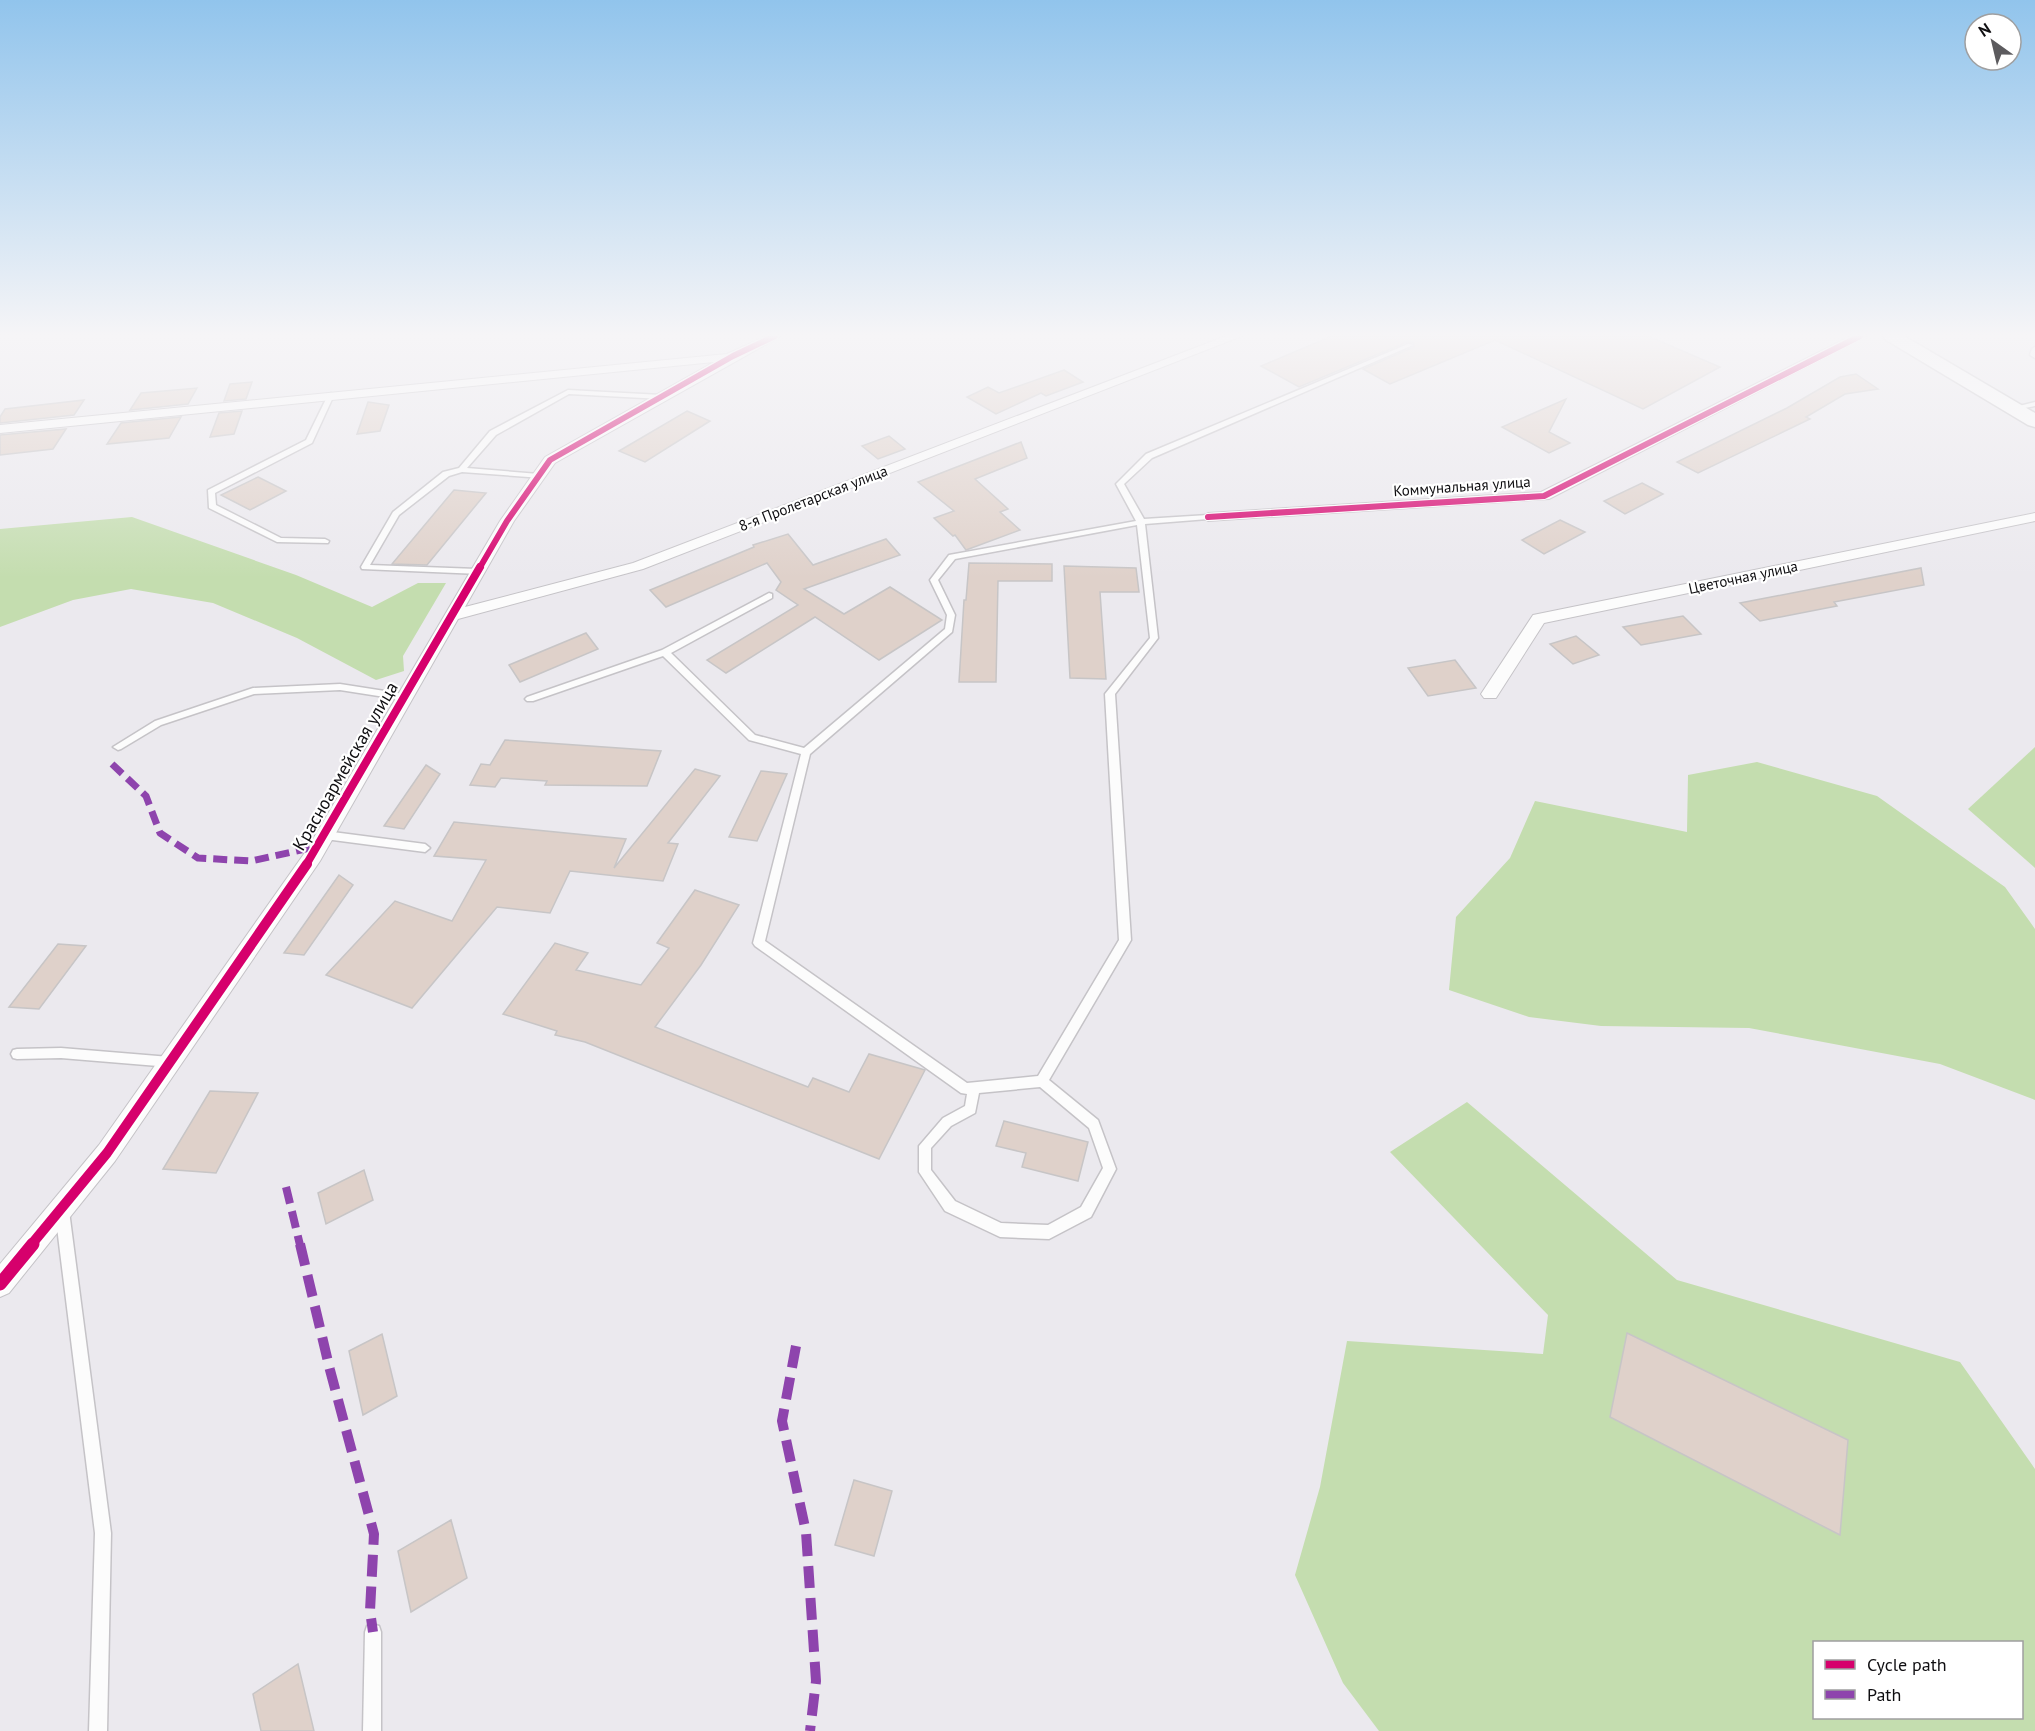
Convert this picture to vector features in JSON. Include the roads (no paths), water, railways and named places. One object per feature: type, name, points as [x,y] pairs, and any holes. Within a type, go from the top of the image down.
[{"type":"street","points":[[0,429],[119,417]]},
{"type":"street","name":"Красноармейская улица","points":[[0,1284],[106,1153],[325,835],[507,521],[538,476],[550,460],[626,417]]},
{"type":"street","name":"8-я Пролетарская улица","points":[[452,616],[638,566],[1026,417]]},
{"type":"street","name":"Коммунальная улица","points":[[1208,517],[1544,496],[1700,417]]},
{"type":"street","name":"Цветочная улица","points":[[1490,694],[1539,619],[2035,517]]},
{"type":"lane","points":[[321,417],[309,441],[211,492],[212,506],[280,540],[325,542]]},
{"type":"lane","points":[[462,470],[493,433],[523,417]]},
{"type":"lane","points":[[1042,1081],[1125,940],[1110,694],[1154,638],[1141,522],[1120,484],[1149,456],[1241,417]]},
{"type":"lane","points":[[477,572],[365,567],[396,514],[447,474],[462,470],[538,476]]},
{"type":"lane","points":[[974,1088],[971,1109],[947,1122],[925,1146],[925,1172],[950,1206],[1000,1230],[1049,1232],[1086,1212],[1110,1169],[1094,1124],[1042,1081],[974,1088],[965,1089],[759,943],[806,752],[949,630],[951,615],[934,580],[952,557],[1141,522],[1208,517]]},
{"type":"lane","points":[[530,699],[666,652],[769,596]]},
{"type":"lane","points":[[666,652],[752,738],[806,752]]},
{"type":"lane","points":[[118,747],[158,723],[253,691],[340,687],[404,697]]},
{"type":"lane","points":[[325,835],[425,848]]},
{"type":"lane","points":[[17,1054],[61,1053],[170,1062]]},
{"type":"lane","points":[[62,1208],[103,1533],[98,1731]]},
{"type":"lane","points":[[372,1731],[373,1632]]}]
